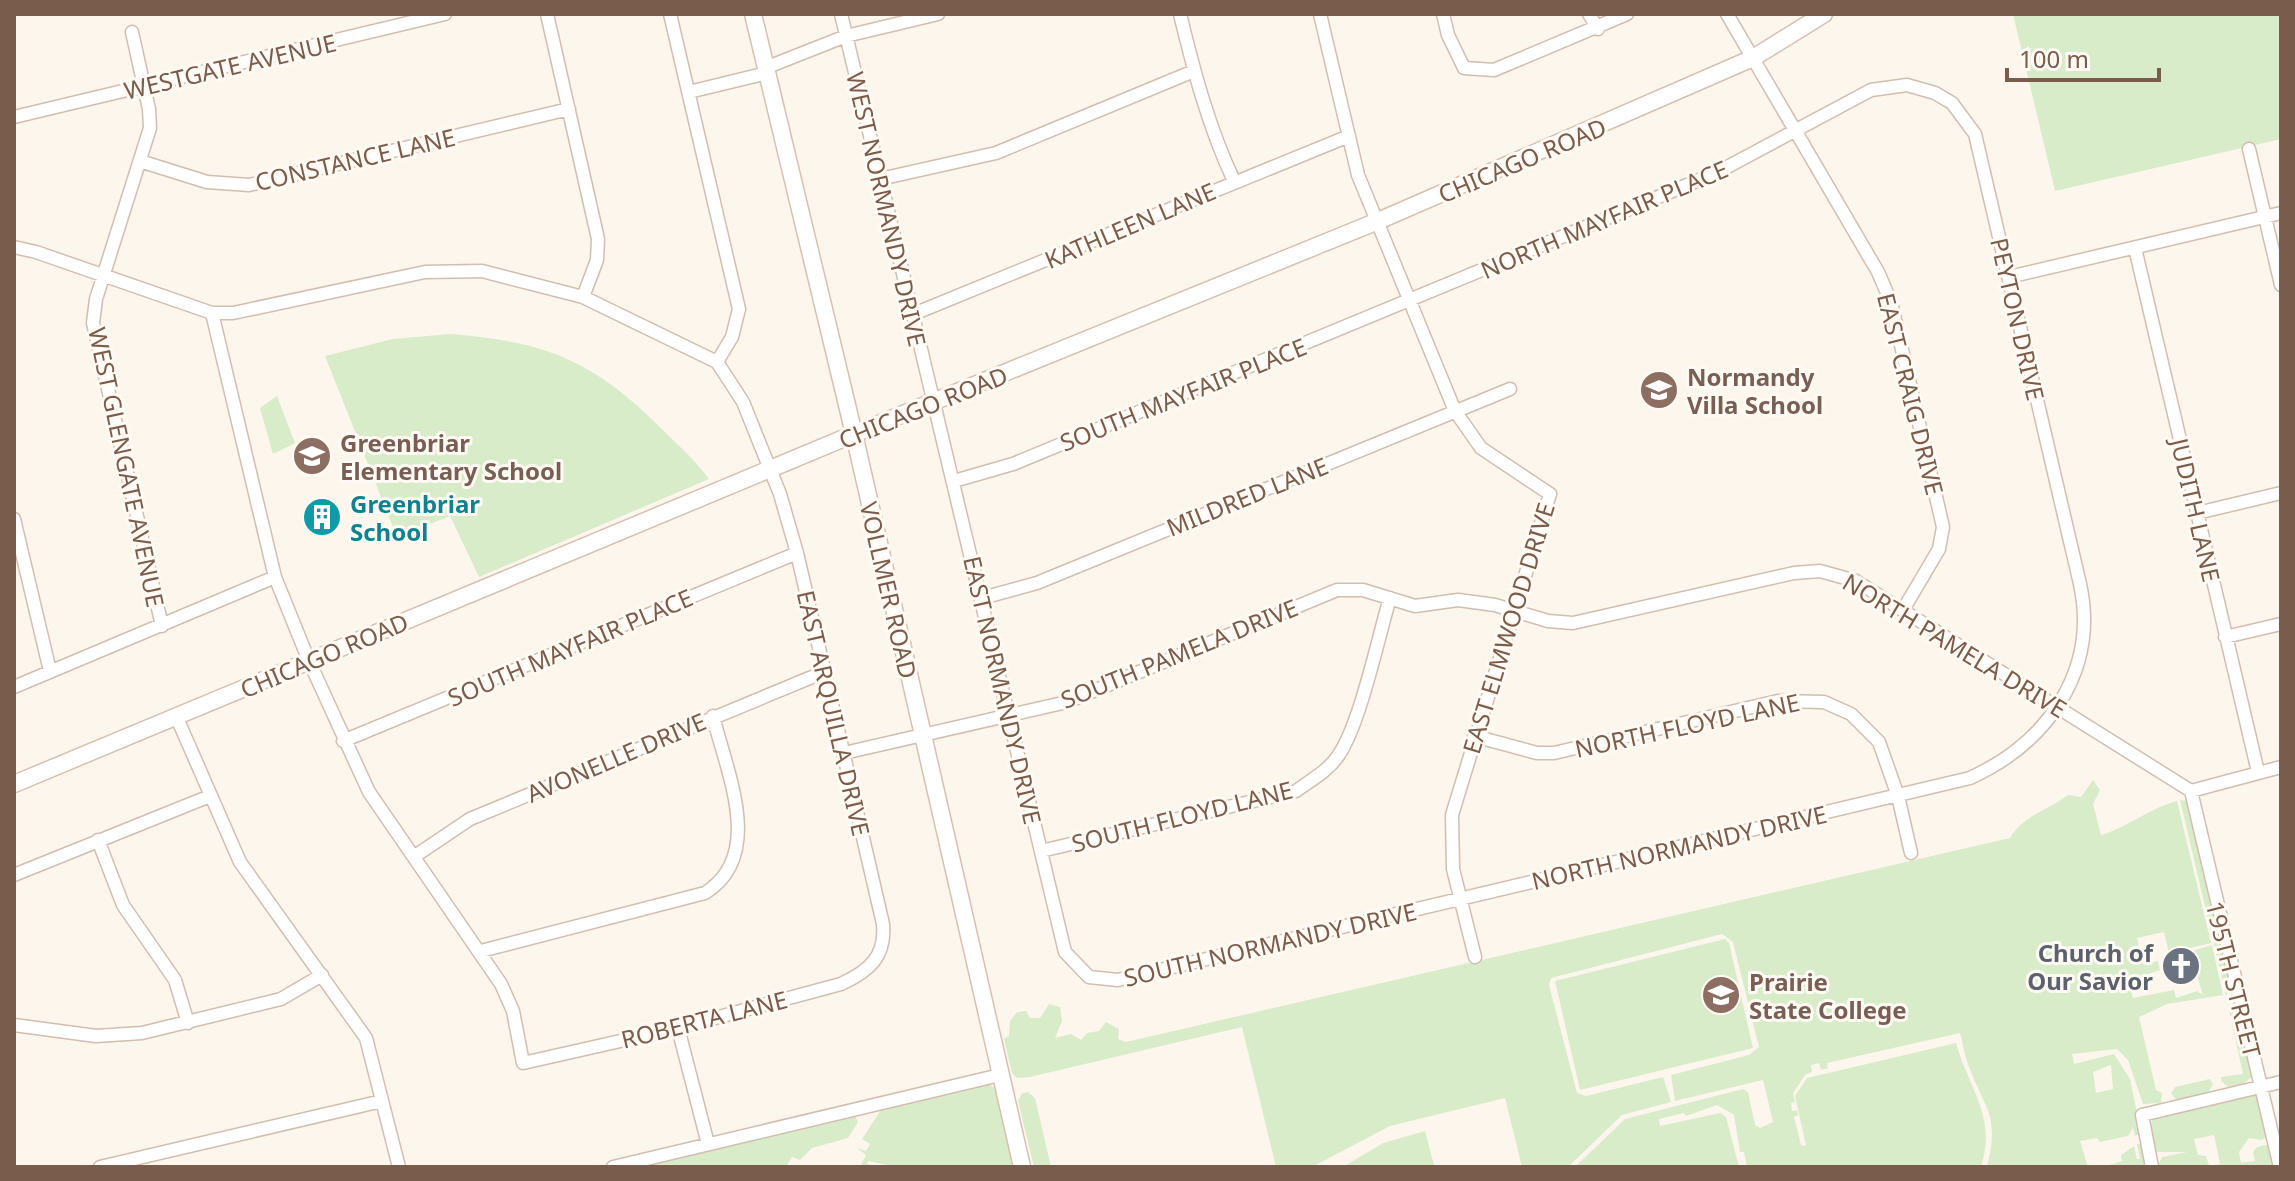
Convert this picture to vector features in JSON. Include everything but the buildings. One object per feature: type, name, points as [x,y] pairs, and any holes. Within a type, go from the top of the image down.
[{"type":"street","name":"WESTGATE AVENUE","points":[[14,117],[445,14]]},
{"type":"street","points":[[547,14],[598,239],[597,260],[583,297]]},
{"type":"street","points":[[14,247],[212,313],[233,313],[425,272],[482,271],[583,297],[717,362],[732,337],[739,309],[670,14]]},
{"type":"street","name":"VOLLMER ROAD","points":[[753,14],[854,434],[1022,1167]]},
{"type":"street","name":"WEST NORMANDY DRIVE","points":[[841,14],[911,315],[935,403]]},
{"type":"street","points":[[689,92],[766,70],[846,36],[938,14]]},
{"type":"street","points":[[1180,14],[1218,147],[1234,181]]},
{"type":"street","name":"EAST ELMWOOD DRIVE","points":[[1320,14],[1358,175],[1455,411],[1481,448],[1550,494],[1474,736],[1450,832],[1453,869],[1475,957]]},
{"type":"street","points":[[1443,14],[1448,35],[1464,68],[1494,70],[1598,29],[1627,14]]},
{"type":"street","points":[[1589,14],[1598,29]]},
{"type":"street","name":"EAST CRAIG DRIVE","points":[[1727,14],[1888,291],[1943,527],[1939,549],[1903,610]]},
{"type":"street","name":"CHICAGO ROAD","points":[[14,784],[854,434],[1378,221],[1753,58],[1824,14]]},
{"type":"street","name":"WEST GLENGATE AVENUE","points":[[132,32],[150,128],[143,162],[96,299],[95,343],[162,626]]},
{"type":"street","points":[[880,179],[996,153],[1194,71]]},
{"type":"street","name":"PEYTON DRIVE","points":[[1796,131],[1878,88],[1907,85],[1935,93],[1952,103],[1975,134],[2084,603],[2079,659],[2057,706]]},
{"type":"street","name":"CONSTANCE LANE","points":[[143,162],[207,182],[249,185],[569,109]]},
{"type":"street","name":"NORTH MAYFAIR PLACE","points":[[1410,301],[1716,173],[1796,131]]},
{"type":"street","name":"KATHLEEN LANE","points":[[911,315],[1349,136]]},
{"type":"street","points":[[2249,149],[2281,285]]},
{"type":"street","points":[[2009,277],[2281,213]]},
{"type":"street","name":"JUDITH LANE","points":[[2135,248],[2258,772]]},
{"type":"street","name":"SOUTH MAYFAIR PLACE","points":[[954,481],[1013,464],[1410,301]]},
{"type":"street","points":[[212,313],[275,577],[309,661],[343,741],[369,792],[481,951],[705,893],[720,883],[738,852],[739,824],[713,716]]},
{"type":"street","name":"EAST ARQUILLA DRIVE","points":[[717,362],[743,402],[770,469],[797,553],[883,924],[883,945],[877,959]]},
{"type":"street","name":"MILDRED LANE","points":[[982,598],[1037,583],[1510,389]]},
{"type":"street","name":"EAST NORMANDY DRIVE","points":[[935,403],[1065,952],[1081,972]]},
{"type":"street","points":[[2197,513],[2281,493]]},
{"type":"street","points":[[14,519],[50,671]]},
{"type":"street","name":"SOUTH MAYFAIR PLACE","points":[[343,741],[797,553]]},
{"type":"street","name":"NORTH PAMELA DRIVE","points":[[1513,609],[1548,621],[1582,622],[1786,575],[1820,571],[1856,581],[2191,791]]},
{"type":"street","points":[[14,687],[275,577]]},
{"type":"street","name":"SOUTH PAMELA DRIVE","points":[[844,753],[1067,702],[1328,593],[1353,589],[1415,606],[1458,600],[1513,609]]},
{"type":"street","name":"SOUTH FLOYD LANE","points":[[1041,851],[1296,791],[1325,770],[1337,758],[1350,732],[1390,598]]},
{"type":"street","points":[[2225,637],[2281,624]]},
{"type":"street","name":"AVONELLE DRIVE","points":[[415,856],[470,819],[824,672]]},
{"type":"street","name":"NORTH FLOYD LANE","points":[[1474,736],[1537,753],[1554,753],[1778,701],[1814,700],[1843,708],[1871,732],[1885,754],[1898,796]]},
{"type":"street","name":"NORTH NORMANDY DRIVE","points":[[1460,899],[1955,782],[1994,767],[2033,739],[2057,706]]},
{"type":"street","points":[[177,718],[240,862],[366,1038],[399,1167]]},
{"type":"street","points":[[2191,791],[2281,767]]},
{"type":"street","name":"195TH STREET","points":[[2191,791],[2280,1167]]},
{"type":"street","points":[[14,875],[210,796]]},
{"type":"street","points":[[1898,796],[1911,853]]},
{"type":"street","points":[[98,840],[123,905],[175,980],[188,1023]]},
{"type":"street","name":"SOUTH NORMANDY DRIVE","points":[[1081,972],[1104,981],[1118,980],[1460,899]]},
{"type":"street","name":"ROBERTA LANE","points":[[481,951],[513,1011],[523,1063],[678,1028],[841,984],[866,972],[877,959]]},
{"type":"street","points":[[14,1025],[96,1036],[142,1033],[281,999],[322,975]]},
{"type":"street","points":[[678,1028],[708,1144]]},
{"type":"street","points":[[613,1167],[1000,1075]]},
{"type":"street","points":[[2152,1167],[2142,1115],[2281,1082]]},
{"type":"street","points":[[100,1167],[382,1101]]},
{"type":"green space","points":[[2013,14],[2281,14],[2281,139],[2055,191]]},
{"type":"green space","points":[[451,334],[542,349],[591,371],[638,406],[709,479],[479,577],[450,516],[397,537],[325,356],[393,339]]},
{"type":"green space","points":[[277,396],[295,443],[273,454],[260,408]]},
{"type":"green space","name":"Prairie State College","points":[[2093,780],[2100,790],[2093,804],[2101,835],[2177,801],[2211,943],[2169,953],[2164,932],[2137,938],[2143,964],[2158,961],[2160,970],[2128,981],[2133,998],[2174,990],[2176,998],[2197,991],[2203,995],[2192,960],[2169,965],[2168,958],[2212,945],[2223,995],[2167,1004],[2139,1017],[2156,1090],[2162,1093],[2161,1103],[2143,1104],[2128,1060],[2117,1049],[2072,1054],[2074,1064],[2114,1054],[2130,1079],[2141,1133],[2135,1136],[2133,1128],[2128,1136],[2100,1142],[2097,1138],[2080,1141],[2088,1167],[1987,1167],[1992,1135],[1989,1113],[1974,1080],[1960,1033],[1827,1063],[1828,1068],[1821,1070],[1819,1063],[1811,1065],[1812,1072],[1806,1074],[1793,1093],[1795,1102],[1791,1103],[1792,1111],[1797,1110],[1798,1115],[1794,1117],[1801,1145],[1806,1146],[1795,1096],[1807,1078],[1956,1043],[1984,1118],[1986,1133],[1981,1167],[1747,1167],[1744,1152],[1740,1152],[1734,1115],[1717,1105],[1686,1116],[1684,1113],[1659,1119],[1660,1126],[1720,1113],[1726,1117],[1739,1167],[1575,1167],[1625,1119],[1743,1089],[1748,1092],[1755,1125],[1760,1128],[1773,1122],[1763,1080],[1675,1101],[1671,1075],[1749,1055],[1759,1047],[1733,942],[1722,934],[1551,978],[1549,985],[1577,1093],[1586,1096],[1663,1077],[1671,1102],[1622,1115],[1568,1167],[1522,1167],[1505,1098],[1390,1126],[1312,1167],[1276,1167],[1242,1027],[1030,1077],[1017,1078],[1012,1073],[1004,1039],[1009,1036],[1010,1021],[1017,1012],[1026,1011],[1030,1018],[1040,1018],[1049,1004],[1060,1007],[1062,1021],[1055,1038],[1071,1034],[1081,1040],[1087,1033],[1099,1031],[1106,1022],[1119,1029],[1118,1039],[1126,1042],[2010,838],[2029,819],[2068,795],[2081,797]],"holes":[[[2111,1065],[2113,1089],[2096,1093],[2093,1072]]]},
{"type":"green space","points":[[2180,800],[2186,801],[2191,814],[2231,990],[2226,996]]},
{"type":"green space","points":[[1725,939],[1729,943],[1753,1048],[1580,1090],[1555,981]]},
{"type":"green space","points":[[2228,1005],[2235,1006],[2252,1076],[2244,1084],[2228,1087],[2221,1077],[2243,1074]]},
{"type":"green space","points":[[2210,1079],[2213,1085],[2208,1093],[2176,1100],[2171,1093],[2175,1087]]},
{"type":"green space","points":[[988,1083],[997,1090],[1015,1167],[897,1167],[868,1161],[867,1164],[882,1167],[861,1165],[866,1155],[857,1148],[866,1151],[870,1144],[862,1139],[883,1107]]},
{"type":"green space","points":[[1028,1092],[1035,1098],[1051,1167],[1034,1167],[1018,1101],[1022,1093]]},
{"type":"green space","points":[[2256,1092],[2268,1136],[2262,1140],[2249,1138],[2239,1152],[2241,1163],[2255,1161],[2253,1152],[2257,1147],[2270,1144],[2276,1167],[2157,1167],[2162,1157],[2187,1152],[2155,1152],[2150,1127],[2153,1118]],"holes":[[[2214,1135],[2220,1164],[2209,1166],[2206,1156],[2198,1155],[2194,1139]]]},
{"type":"green space","points":[[854,1114],[858,1122],[848,1138],[812,1148],[800,1160],[792,1157],[786,1167],[635,1167]]},
{"type":"green space","points":[[1425,1131],[1434,1165],[1343,1167],[1383,1143]]},
{"type":"green space","points":[[2137,1144],[2144,1144],[2149,1167],[2102,1167],[2122,1161],[2121,1155],[2134,1146],[2137,1159],[2140,1159]]},
{"type":"place","name":"Normandy Villa School","points":[[1659,390]]},
{"type":"place","name":"Greenbriar Elementary School","points":[[312,456]]},
{"type":"place","name":"Greenbriar School","points":[[322,517]]},
{"type":"place","name":"Church of Our Savior","points":[[2181,966]]},
{"type":"place","name":"Prairie State College","points":[[1721,995]]}]
